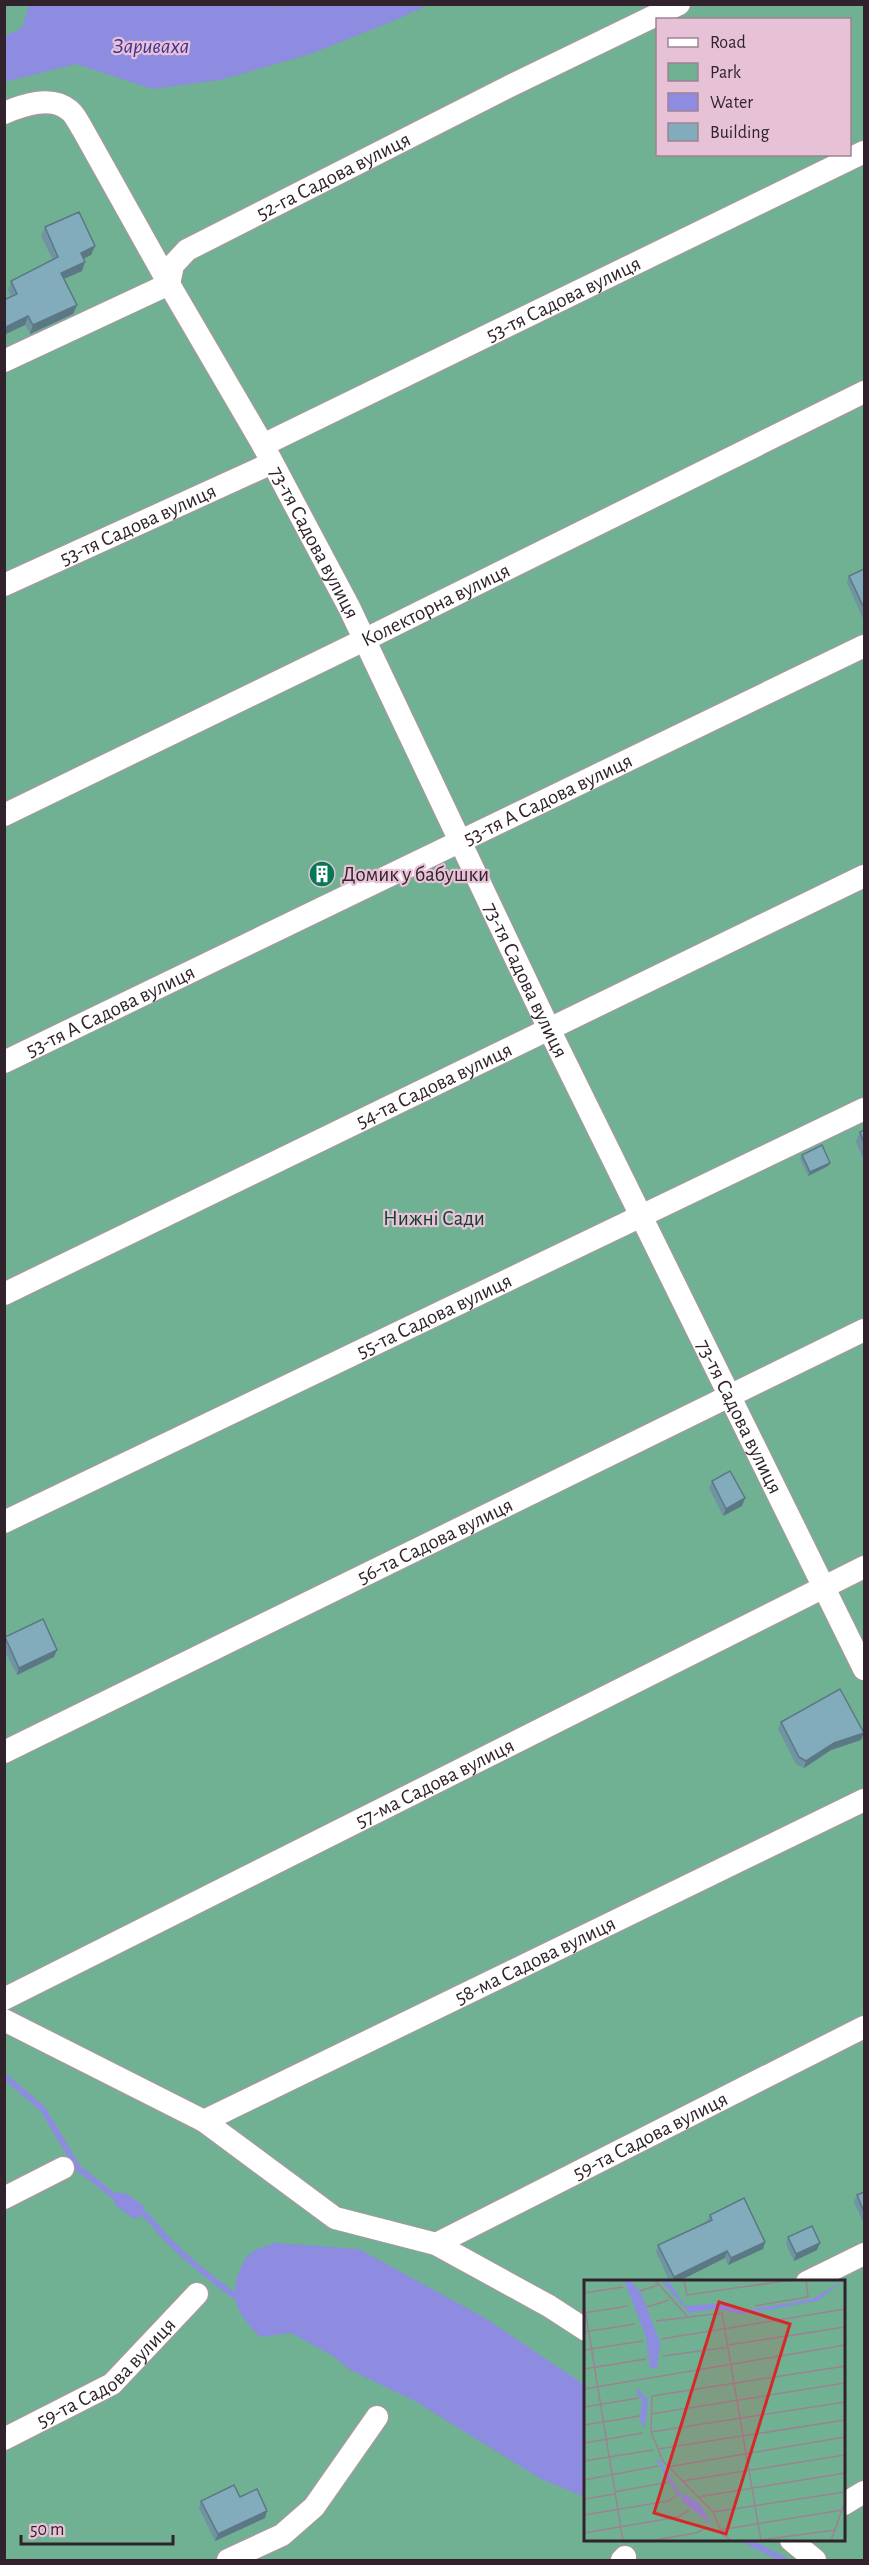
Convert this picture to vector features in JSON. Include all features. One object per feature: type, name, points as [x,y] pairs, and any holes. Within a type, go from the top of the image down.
[{"type":"street","name":"52-га Садова вулиця","points":[[169,284],[173,266],[187,250],[510,86],[679,4]]},
{"type":"street","name":"73-тя Садова вулиця","points":[[4,113],[21,106],[47,102],[69,109],[268,454],[366,639],[550,1031],[731,1394],[864,1669]]},
{"type":"street","name":"53-тя Садова вулиця","points":[[4,585],[864,152]]},
{"type":"street","points":[[4,361],[169,284]]},
{"type":"street","name":"Колекторна вулиця","points":[[4,815],[366,639],[864,392]]},
{"type":"street","name":"53-тя А Садова вулиця","points":[[4,1062],[864,646]]},
{"type":"street","name":"54-та Садова вулиця","points":[[4,1294],[550,1031],[864,876]]},
{"type":"street","name":"55-та Садова вулиця","points":[[4,1522],[864,1109]]},
{"type":"street","name":"56-та Садова вулиця","points":[[4,1752],[864,1330]]},
{"type":"street","name":"57-ма Садова вулиця","points":[[4,1999],[864,1567]]},
{"type":"street","name":"58-ма Садова вулиця","points":[[204,2121],[864,1800]]},
{"type":"street","points":[[4,2020],[204,2121],[335,2218],[436,2244],[549,2306],[584,2329]]},
{"type":"street","name":"59-та Садова вулиця","points":[[436,2244],[864,2027]]},
{"type":"street","points":[[4,2198],[63,2168]]},
{"type":"street","points":[[811,2280],[864,2254]]},
{"type":"street","name":"59-та Садова вулиця","points":[[4,2439],[112,2384],[197,2294]]},
{"type":"street","points":[[228,2560],[282,2535],[314,2506],[376,2417]]},
{"type":"street","points":[[845,2503],[864,2492]]},
{"type":"street","points":[[792,2541],[815,2560]]},
{"type":"green space","name":"Нижні Сади","points":[[5,5],[864,5],[864,2560],[5,2560]]},
{"type":"water","name":"Зариваха","points":[[266,4],[277,7],[286,4],[428,5],[311,54],[220,80],[152,89],[76,64],[5,82],[5,36],[22,28],[29,5]]},
{"type":"water","points":[[118,2192],[127,2194],[144,2206],[145,2213],[134,2219],[115,2205],[113,2197]]},
{"type":"water","points":[[274,2243],[359,2249],[485,2318],[584,2384],[584,2497],[541,2479],[413,2400],[350,2370],[333,2356],[291,2333],[260,2337],[238,2308],[235,2291],[241,2266],[246,2258],[257,2249]]},
{"type":"building","points":[[79,212],[95,246],[81,253],[85,262],[61,273],[77,305],[33,325],[28,316],[4,328],[4,300],[17,294],[11,281],[58,257],[45,227]]},
{"type":"building","points":[[864,569],[864,608],[849,576]]},
{"type":"building","points":[[864,1130],[864,1143],[860,1132]]},
{"type":"building","points":[[822,1145],[830,1163],[810,1172],[802,1155]]},
{"type":"building","points":[[730,1471],[745,1498],[726,1509],[712,1481]]},
{"type":"building","points":[[43,1619],[57,1650],[19,1668],[5,1637]]},
{"type":"building","points":[[840,1689],[864,1733],[834,1743],[806,1761],[799,1757],[781,1722]]},
{"type":"building","points":[[864,2192],[864,2212],[857,2195]]},
{"type":"building","points":[[744,2198],[765,2242],[731,2258],[727,2251],[674,2277],[658,2245],[712,2220],[710,2215]]},
{"type":"building","points":[[812,2226],[820,2243],[796,2254],[788,2237]]},
{"type":"building","points":[[234,2485],[240,2497],[257,2489],[267,2511],[218,2534],[201,2501]]},
{"type":"waterway","points":[[4,2076],[42,2108],[78,2168],[118,2199]]},
{"type":"waterway","points":[[138,2210],[147,2216],[192,2262],[235,2296]]},
{"type":"waterway","points":[[747,2541],[784,2560]]},
{"type":"place","name":"Домик у бабушки","points":[[322,874]]}]
